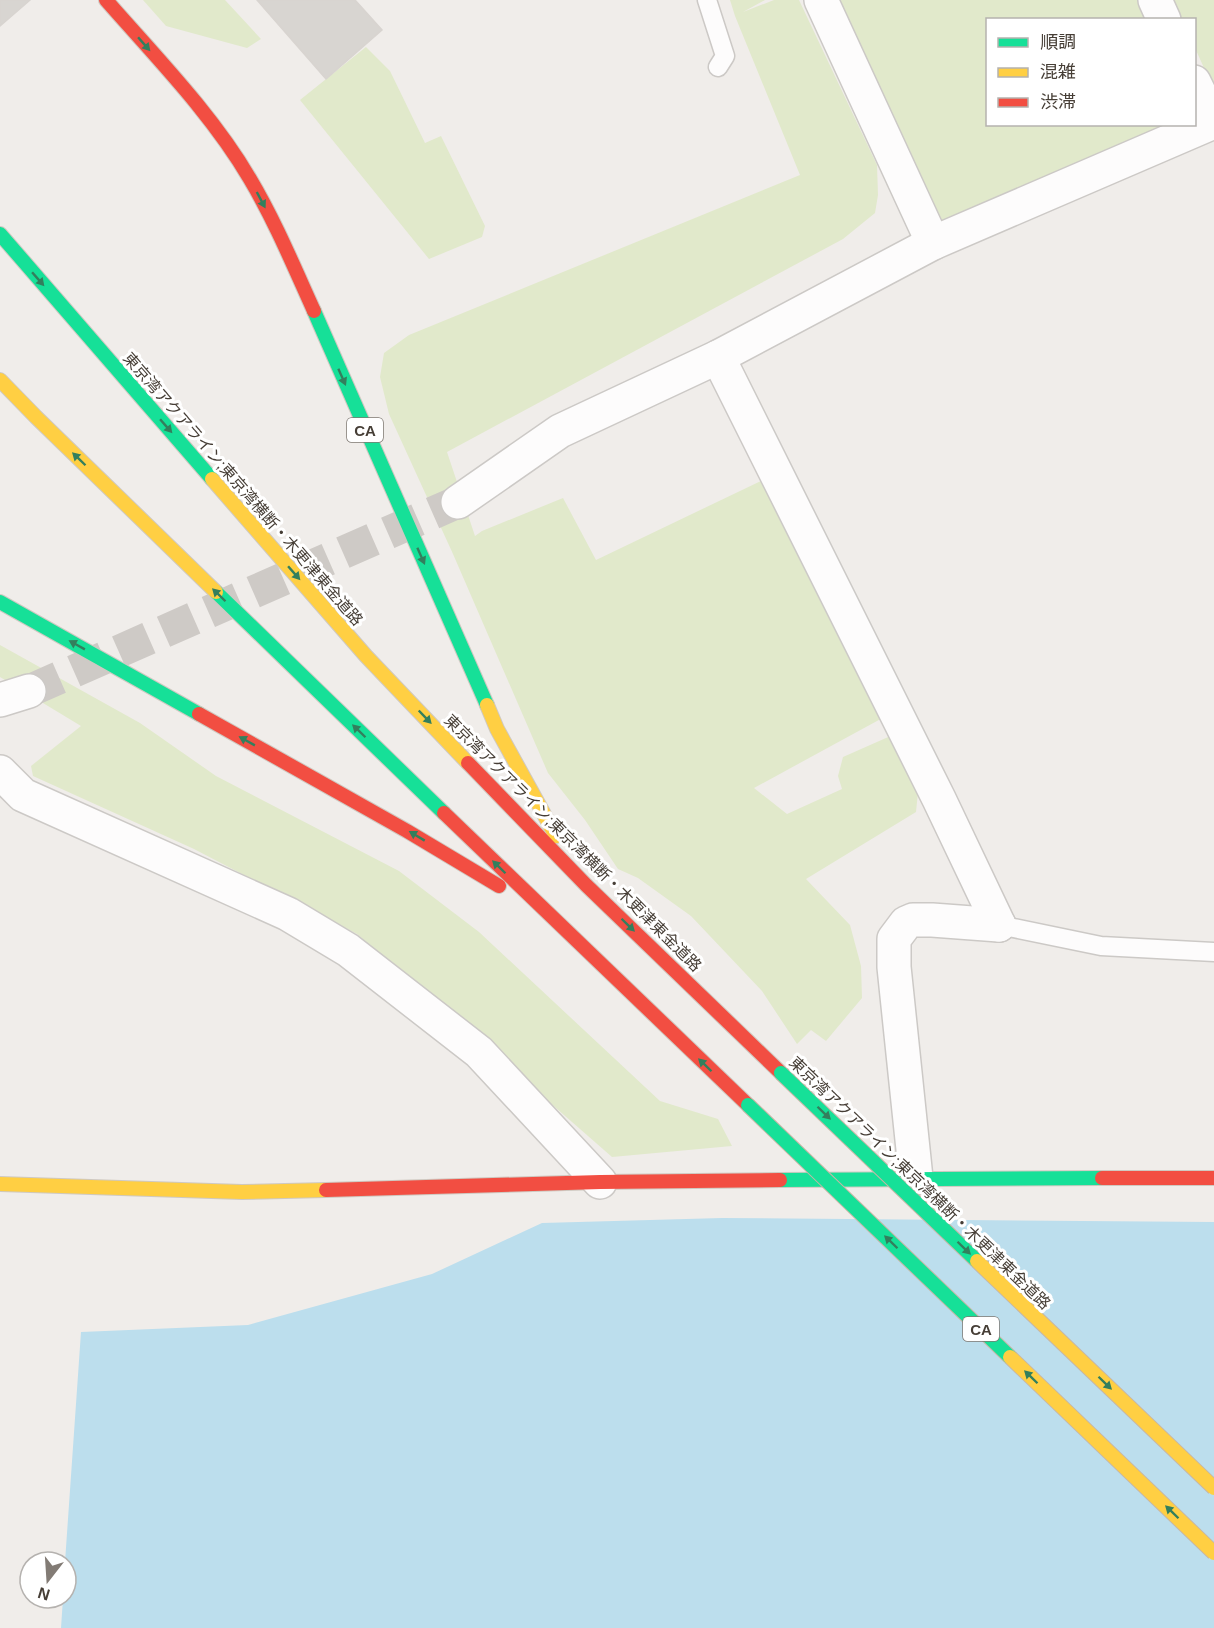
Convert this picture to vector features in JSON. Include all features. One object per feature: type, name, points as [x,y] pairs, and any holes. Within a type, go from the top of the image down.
[{"type":"main road","name":"CA","points":[[106,0],[209,119],[250,178],[281,237],[497,729],[537,805],[586,885]]},
{"type":"main road","name":"東京湾アクアライン;東京湾横断・木更津東金道路","points":[[0,234],[366,656],[586,885],[1214,1488]]},
{"type":"main road","name":"CA","points":[[0,380],[556,922],[1214,1553]]},
{"type":"main road","name":"CA","points":[[0,602],[407,831],[556,922]]},
{"type":"main road","points":[[0,1184],[242,1192],[600,1182],[916,1178],[1214,1178]]},
{"type":"street","points":[[821,0],[933,243]]},
{"type":"street","points":[[1155,0],[1163,18]]},
{"type":"street","points":[[458,502],[560,431],[718,357],[933,243],[1214,122],[1196,86]]},
{"type":"street","points":[[718,357],[939,799],[999,925],[932,920],[913,921],[906,923],[894,939],[894,967],[916,1178]]},
{"type":"street","points":[[0,772],[23,795],[288,914],[348,950],[479,1052],[600,1182]]},
{"type":"lane","points":[[707,0],[725,56],[718,67]]},
{"type":"lane","points":[[999,925],[1101,946],[1214,952]]},
{"type":"green space","points":[[143,0],[225,0],[261,39],[247,48],[166,26]]},
{"type":"green space","points":[[730,0],[765,0],[743,12],[774,0],[799,0],[877,165],[878,195],[875,213],[843,239],[447,452],[475,536],[482,531],[563,498],[596,560],[767,478],[888,715],[754,788],[787,814],[842,789],[838,776],[843,757],[895,734],[919,782],[916,812],[806,879],[850,925],[861,966],[862,998],[826,1041],[811,1030],[797,1044],[762,991],[691,916],[638,878],[618,869],[585,820],[548,773],[453,554],[389,414],[380,377],[384,353],[409,335],[800,175]]},
{"type":"green space","points":[[839,0],[1143,0],[1152,18],[986,18],[986,126],[1177,126],[945,227]]},
{"type":"green space","points":[[1172,0],[1214,0],[1214,90],[1196,50],[1196,18],[1181,18]]},
{"type":"green space","points":[[366,47],[390,71],[425,143],[441,136],[485,226],[482,237],[429,259],[300,100]]},
{"type":"green space","points":[[0,645],[140,723],[216,776],[399,871],[479,932],[660,1101],[718,1119],[732,1146],[612,1157],[357,934],[194,849],[33,776],[31,766],[81,726],[0,677]]},
{"type":"water","points":[[722,1218],[1214,1222],[1214,1628],[61,1628],[62,1610],[78,1610],[78,1550],[66,1550],[81,1332],[248,1325],[432,1274],[542,1223]]},
{"type":"building","points":[[0,0],[30,0],[0,26]]},
{"type":"building","points":[[257,0],[355,0],[382,30],[326,79]]},
{"type":"tunnel","points":[[29,691],[458,502]]},
{"type":"traffic: fast","points":[[0,234],[212,479]]},
{"type":"traffic: fast","points":[[314,311],[487,705]]},
{"type":"traffic: fast","points":[[216,592],[444,813]]},
{"type":"traffic: fast","points":[[0,602],[199,714]]},
{"type":"traffic: fast","points":[[781,1073],[977,1261]]},
{"type":"traffic: fast","points":[[748,1105],[1010,1357]]},
{"type":"traffic: fast","points":[[780,1180],[1102,1178]]},
{"type":"traffic: slow","points":[[0,380],[216,592]]},
{"type":"traffic: slow","points":[[212,479],[366,656],[468,763]]},
{"type":"traffic: slow","points":[[487,705],[497,729],[556,836]]},
{"type":"traffic: slow","points":[[0,1184],[242,1192],[326,1190]]},
{"type":"traffic: slow","points":[[977,1261],[1214,1488]]},
{"type":"traffic: slow","points":[[1010,1357],[1214,1553]]},
{"type":"traffic: jam","points":[[106,0],[182,86],[235,155],[268,211],[314,311]]},
{"type":"traffic: jam","points":[[199,714],[407,831],[499,886]]},
{"type":"traffic: jam","points":[[468,763],[586,885],[781,1073]]},
{"type":"traffic: jam","points":[[444,813],[748,1105]]},
{"type":"traffic: jam","points":[[1102,1178],[1214,1178]]},
{"type":"traffic: jam","points":[[326,1190],[600,1182],[780,1180]]}]
